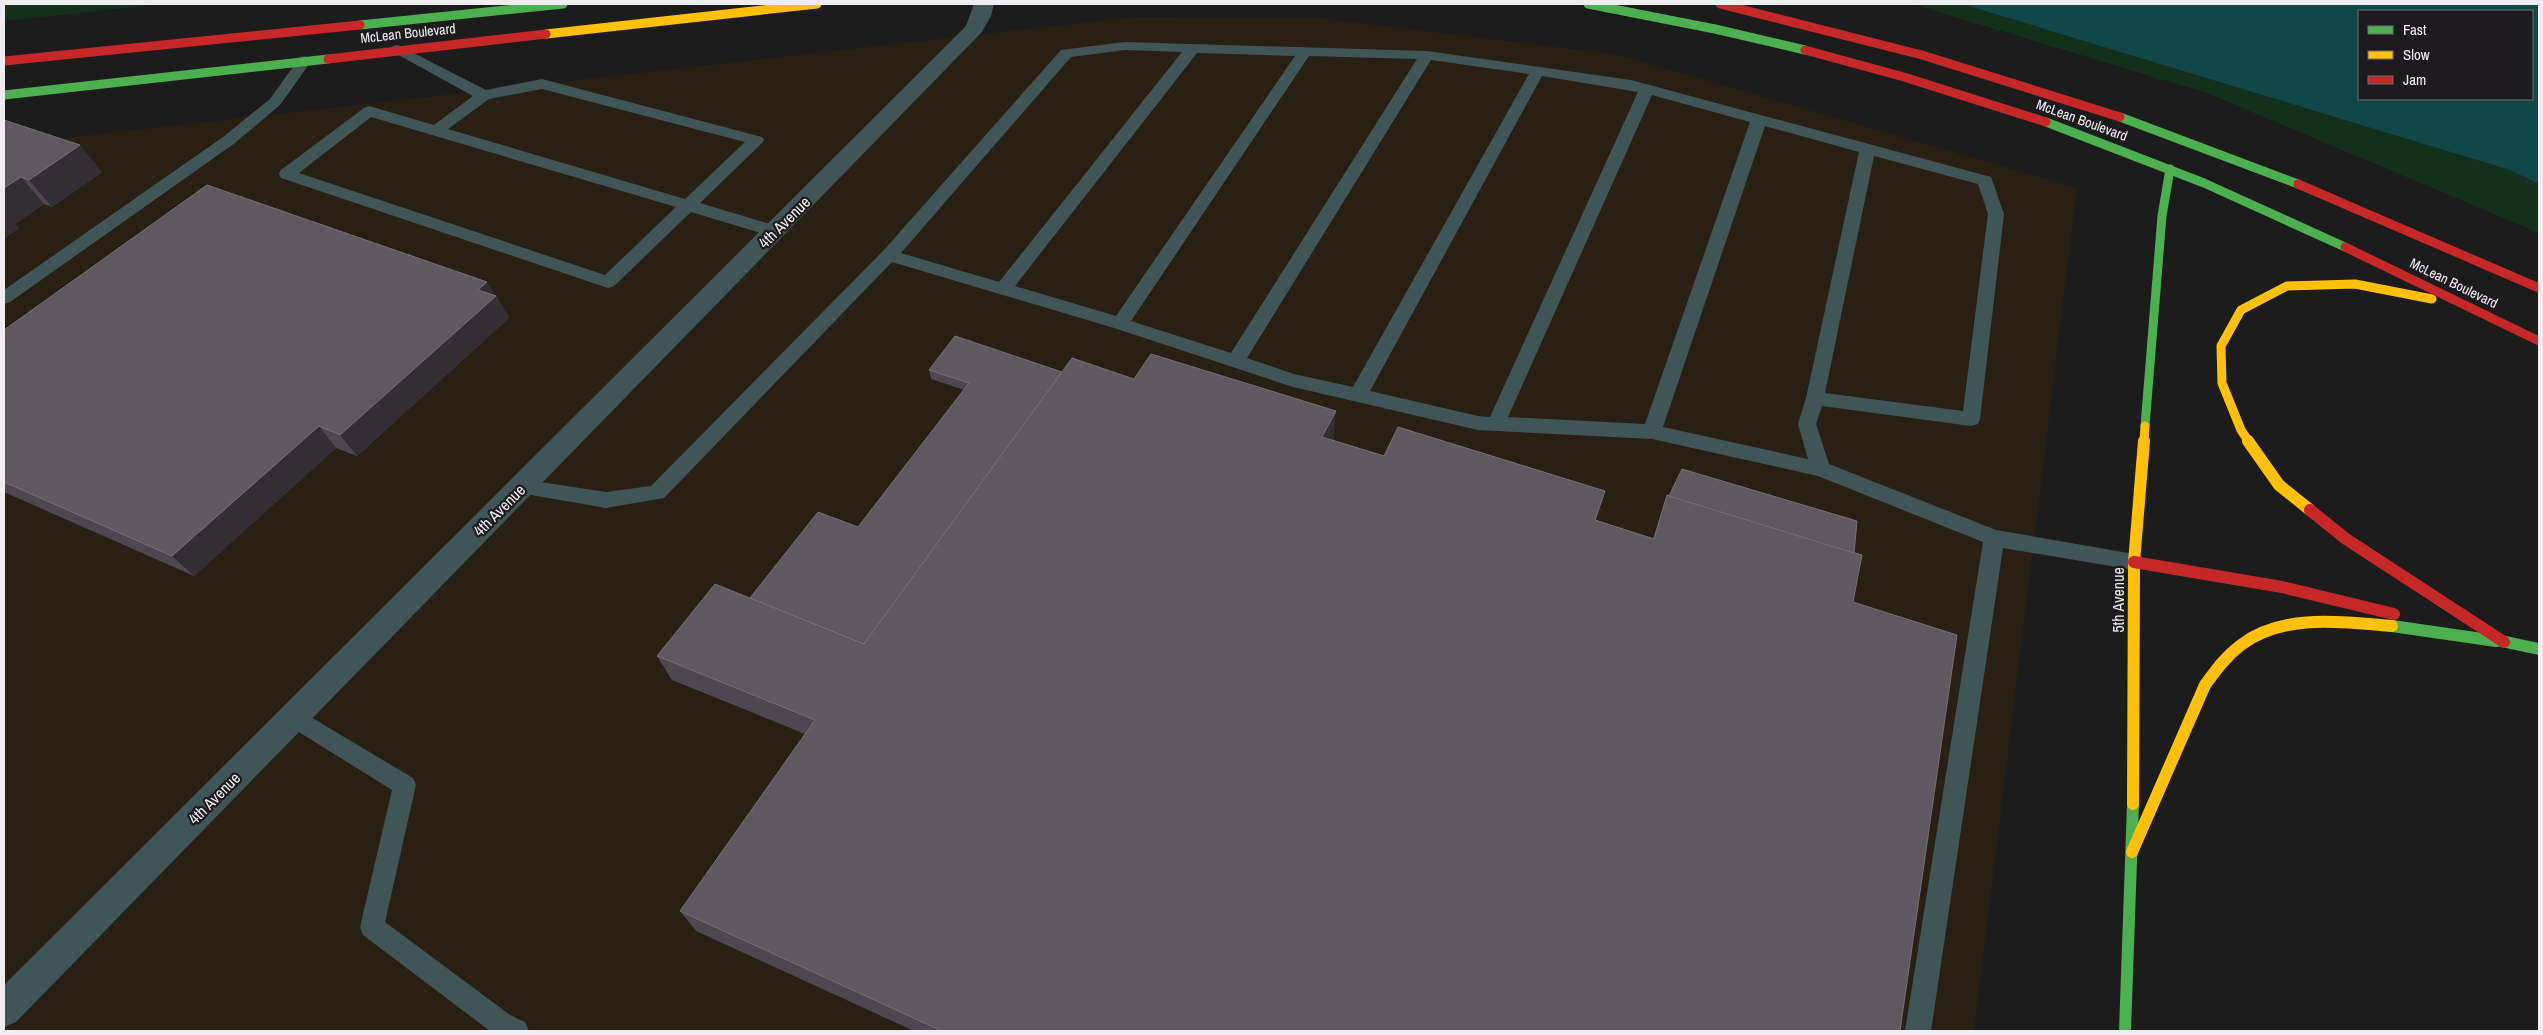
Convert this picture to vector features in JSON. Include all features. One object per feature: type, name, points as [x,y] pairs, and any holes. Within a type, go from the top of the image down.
[{"type":"main road","name":"McLean Boulevard","points":[[4,60],[563,4]]},
{"type":"main road","name":"McLean Boulevard","points":[[4,95],[398,49],[817,4]]},
{"type":"main road","name":"McLean Boulevard","points":[[1588,4],[1735,34],[1862,66],[2012,111],[2090,138],[2170,169],[2344,245],[2539,341]]},
{"type":"main road","name":"McLean Boulevard","points":[[1720,4],[1802,22],[1917,53],[2104,112],[2277,175],[2370,213],[2539,288]]},
{"type":"main road","name":"5th Avenue","points":[[2124,1031],[2135,737],[2134,562],[2162,216],[2170,169]]},
{"type":"main road","points":[[2463,304],[2355,284],[2287,286],[2241,310],[2221,346],[2222,383],[2241,430],[2278,485],[2346,539],[2504,642]]},
{"type":"main road","points":[[2134,562],[2282,587],[2539,649]]},
{"type":"main road","points":[[2132,852],[2205,685],[2220,660],[2249,638],[2282,626],[2322,623],[2372,624],[2504,642]]},
{"type":"street","name":"4th Avenue","points":[[4,1010],[974,29],[981,16],[984,4]]},
{"type":"lane","points":[[521,487],[606,500],[658,493],[889,255],[1066,54],[1124,46],[1427,55],[1538,71],[1647,90],[1985,181],[1996,214],[1971,420],[1815,398]]},
{"type":"lane","points":[[1003,289],[1193,48]]},
{"type":"lane","points":[[398,49],[460,84],[484,95]]},
{"type":"lane","points":[[1120,324],[1306,50]]},
{"type":"lane","points":[[1236,361],[1427,55]]},
{"type":"lane","points":[[4,298],[229,140],[275,102],[304,60]]},
{"type":"lane","points":[[1358,395],[1538,71]]},
{"type":"lane","points":[[437,130],[484,95],[542,84],[756,140],[688,205],[608,282],[287,174],[369,111],[437,130],[688,205],[774,231]]},
{"type":"lane","points":[[1496,424],[1647,90]]},
{"type":"lane","points":[[1652,432],[1759,120]]},
{"type":"lane","points":[[1821,469],[1807,424],[1815,398],[1868,149]]},
{"type":"lane","points":[[889,255],[1120,324],[1293,380],[1478,423],[1652,432],[1821,469],[1994,538],[2134,562]]},
{"type":"lane","points":[[1918,1031],[1994,538]]},
{"type":"lane","points":[[294,717],[405,785],[372,927],[501,1024],[516,1031]]},
{"type":"shaded area","points":[[1135,17],[1317,18],[1619,55],[2077,188],[1974,1031],[4,1031],[4,145]]},
{"type":"green space","points":[[4,4],[164,4],[4,21]]},
{"type":"green space","points":[[1912,4],[1962,4],[2510,170],[2539,184],[2539,233],[2207,93]]},
{"type":"water","points":[[1962,4],[2539,4],[2539,184],[2510,170]]},
{"type":"building","points":[[4,120],[80,145],[29,180],[21,177],[4,188]]},
{"type":"building","points":[[207,185],[487,282],[478,290],[496,296],[340,435],[319,426],[172,556],[4,482],[4,330]]},
{"type":"building","points":[[955,336],[1062,372],[864,644],[750,598],[818,512],[858,527],[969,383],[929,370]]},
{"type":"building","points":[[1151,354],[1336,411],[1322,437],[1384,456],[1398,427],[1605,491],[1595,520],[1654,539],[1667,495],[1862,555],[1853,602],[1957,635],[1900,1031],[942,1031],[680,911],[815,720],[657,656],[715,584],[864,644],[1072,358],[1134,379]]},
{"type":"building","points":[[1682,469],[1857,521],[1854,553],[1669,496]]},
{"type":"traffic: fast","points":[[360,25],[563,4]]},
{"type":"traffic: fast","points":[[1588,4],[1715,29],[1805,50]]},
{"type":"traffic: fast","points":[[4,95],[328,59]]},
{"type":"traffic: fast","points":[[2120,117],[2298,184]]},
{"type":"traffic: fast","points":[[2046,122],[2204,183],[2345,247]]},
{"type":"traffic: fast","points":[[2145,426],[2162,216],[2170,169]]},
{"type":"traffic: fast","points":[[2392,626],[2496,641]]},
{"type":"traffic: fast","points":[[2487,638],[2539,649]]},
{"type":"traffic: fast","points":[[2125,1031],[2133,804]]},
{"type":"traffic: slow","points":[[546,34],[817,4]]},
{"type":"traffic: slow","points":[[2310,510],[2279,485],[2241,430],[2222,383],[2221,346],[2241,310],[2287,286],[2355,284],[2432,299]]},
{"type":"traffic: slow","points":[[2133,804],[2135,737],[2134,562],[2145,426]]},
{"type":"traffic: slow","points":[[2132,852],[2205,685],[2222,661],[2242,644],[2264,632],[2287,626],[2312,622],[2392,626]]},
{"type":"traffic: jam","points":[[1720,4],[1922,55],[2120,117]]},
{"type":"traffic: jam","points":[[4,61],[360,25]]},
{"type":"traffic: jam","points":[[328,59],[546,34]]},
{"type":"traffic: jam","points":[[1805,50],[1904,77],[2046,122]]},
{"type":"traffic: jam","points":[[2298,184],[2539,288]]},
{"type":"traffic: jam","points":[[2345,247],[2539,341]]},
{"type":"traffic: jam","points":[[2310,510],[2346,539],[2504,642]]},
{"type":"traffic: jam","points":[[2134,562],[2282,587],[2394,614]]}]
